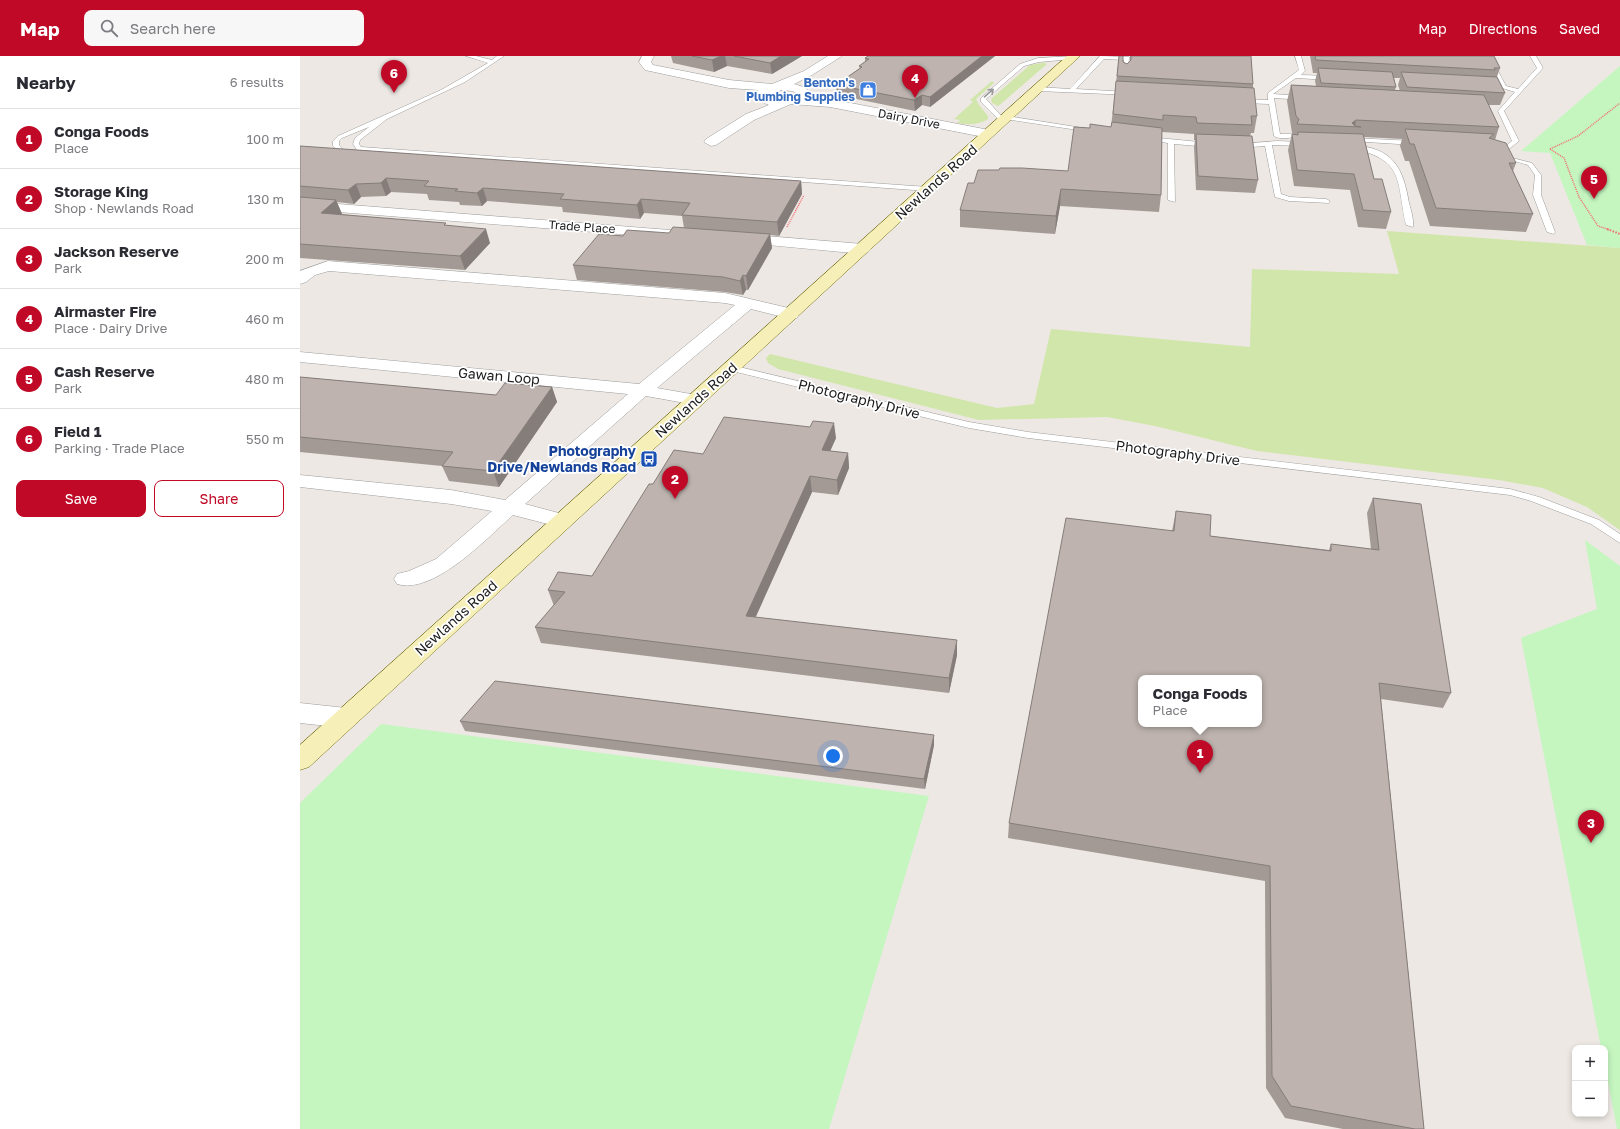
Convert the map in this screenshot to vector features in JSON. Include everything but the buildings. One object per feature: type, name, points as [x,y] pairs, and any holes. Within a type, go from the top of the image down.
[{"type":"street","points":[[648,56],[645,62],[650,68],[729,84],[776,87]]},
{"type":"street","points":[[750,117],[763,97],[764,91],[808,73],[836,56]]},
{"type":"street","name":"Newlands Road","points":[[300,760],[1074,56]]},
{"type":"street","points":[[711,142],[750,117],[801,97],[808,73]]},
{"type":"street","points":[[729,84],[763,97]]},
{"type":"street","name":"Dairy Drive","points":[[776,87],[792,87],[830,103]]},
{"type":"street","name":"Dairy Drive","points":[[763,97],[773,102],[789,101],[830,103],[989,134]]},
{"type":"street","name":"Trade Place","points":[[300,205],[685,235]]},
{"type":"street","points":[[725,238],[863,249]]},
{"type":"street","points":[[300,279],[309,272],[328,266],[725,298],[792,314]]},
{"type":"street","points":[[404,579],[412,579],[444,564],[643,390],[748,303]]},
{"type":"street","name":"Gawan Loop","points":[[300,357],[643,390],[696,400]]},
{"type":"street","points":[[300,481],[451,497],[510,507],[563,521]]},
{"type":"street","points":[[300,713],[346,718]]},
{"type":"lane","points":[[469,56],[493,62]]},
{"type":"lane","points":[[342,151],[336,146],[336,141],[340,137],[441,94],[501,56]]},
{"type":"lane","points":[[1074,56],[1038,60],[1022,65],[983,99],[984,102],[1005,119],[1096,132]]},
{"type":"lane","points":[[1071,91],[1102,56],[1127,58],[1125,74]]},
{"type":"lane","points":[[1230,146],[1309,141],[1278,136],[1270,94],[1302,71],[1298,56]]},
{"type":"lane","points":[[1487,56],[1504,87]]},
{"type":"lane","points":[[1483,147],[1507,148],[1516,140],[1502,111],[1540,68],[1533,56]]},
{"type":"lane","points":[[1296,76],[1340,78]]},
{"type":"lane","points":[[1497,86],[1519,91]]},
{"type":"lane","points":[[1038,89],[1132,94]]},
{"type":"lane","points":[[1233,100],[1308,98]]},
{"type":"lane","points":[[1496,108],[1503,109]]},
{"type":"lane","points":[[386,117],[357,139],[356,144],[359,148],[926,192]]},
{"type":"lane","points":[[1141,138],[1216,145]]},
{"type":"lane","points":[[1341,139],[1419,147],[1347,146]]},
{"type":"lane","points":[[1171,142],[1172,200]]},
{"type":"lane","points":[[1268,144],[1278,195],[1289,199],[1326,201]]},
{"type":"lane","points":[[1362,147],[1377,153],[1398,170],[1410,226]]},
{"type":"lane","points":[[327,150],[388,154],[394,157],[926,192]]},
{"type":"lane","points":[[1489,154],[1497,154],[1530,164],[1538,175],[1537,195],[1551,232]]},
{"type":"lane","name":"Photography Drive","points":[[731,368],[969,425],[1028,435],[1510,492],[1535,499],[1595,522],[1620,540]]},
{"type":"path","points":[[1620,103],[1578,136],[1550,149],[1564,158],[1579,197],[1598,226],[1620,234]]},
{"type":"path","points":[[780,242],[804,196]]},
{"type":"green space","points":[[1047,62],[1045,64],[1047,64],[998,106],[992,103],[991,99],[1030,65]]},
{"type":"green space","points":[[1620,66],[1620,248],[1587,245],[1550,153],[1521,151]]},
{"type":"green space","points":[[992,81],[994,83],[976,99],[988,116],[988,119],[973,124],[957,123],[960,120],[954,119],[973,102],[970,100]]},
{"type":"green space","points":[[1387,231],[1620,248],[1620,530],[1587,507],[1543,488],[1499,480],[1257,451],[1155,426],[1107,417],[979,420],[778,369],[768,363],[766,358],[770,354],[997,408],[1034,404],[1051,329],[1250,347],[1252,269],[1399,274]]},
{"type":"green space","points":[[1585,540],[1620,566],[1620,1129],[1617,1129],[1608,1082],[1608,1045],[1600,1045],[1521,638],[1597,609]]},
{"type":"green space","points":[[381,724],[929,796],[829,1129],[300,1129],[300,803]]},
{"type":"place","name":"Benton's Plumbing Supplies","points":[[868,90]]},
{"type":"place","name":"Field 1","points":[[394,93]]},
{"type":"place","name":"Airmaster Fire","points":[[915,98]]},
{"type":"place","name":"Cash Reserve","points":[[1594,199]]},
{"type":"place","name":"Photography Drive/Newlands Road","points":[[649,459]]},
{"type":"place","name":"Storage King","points":[[675,499]]},
{"type":"place","name":"Conga Foods","points":[[1200,773]]},
{"type":"place","name":"Jackson Reserve","points":[[1591,843]]}]
